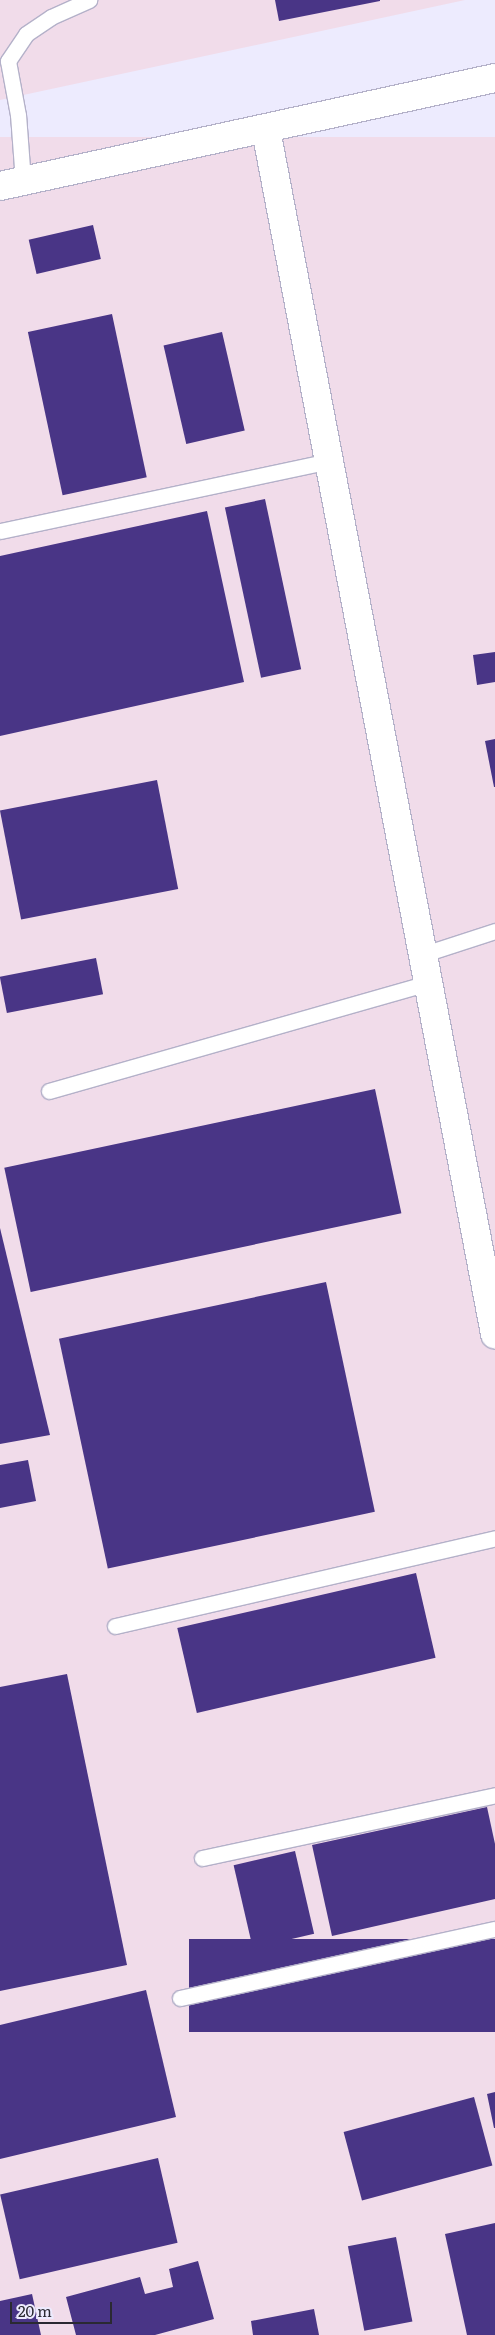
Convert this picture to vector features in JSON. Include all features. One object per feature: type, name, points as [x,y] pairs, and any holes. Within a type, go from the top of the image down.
[{"type":"street","points":[[12,184],[266,130],[495,78]]},
{"type":"street","points":[[266,130],[421,955],[487,1257],[495,1334]]},
{"type":"lane","points":[[12,184],[18,115],[8,61],[26,34],[51,17],[89,0]]},
{"type":"lane","points":[[0,531],[328,460]]},
{"type":"lane","points":[[421,955],[495,931]]},
{"type":"lane","points":[[49,1092],[427,983]]},
{"type":"lane","points":[[115,1626],[495,1538]]},
{"type":"lane","points":[[202,1858],[495,1795]]},
{"type":"lane","points":[[180,1998],[495,1929]]},
{"type":"shaded area","points":[[0,0],[465,0],[0,100]]},
{"type":"shaded area","points":[[0,137],[495,137],[495,2335],[0,2335]]},
{"type":"building","points":[[275,0],[380,0],[380,1],[279,21]]},
{"type":"building","points":[[93,225],[101,259],[37,274],[29,240]]},
{"type":"building","points":[[112,314],[147,477],[63,495],[28,332]]},
{"type":"building","points":[[222,332],[245,430],[186,444],[164,345]]},
{"type":"building","points":[[265,499],[301,669],[261,678],[225,508]]},
{"type":"building","points":[[207,511],[244,682],[0,736],[0,556]]},
{"type":"building","points":[[495,652],[495,682],[477,685],[473,655]]},
{"type":"building","points":[[495,739],[495,787],[494,787],[485,741]]},
{"type":"building","points":[[157,780],[178,889],[21,919],[0,811]]},
{"type":"building","points":[[96,958],[103,994],[7,1013],[0,977]]},
{"type":"building","points":[[375,1089],[401,1213],[31,1292],[4,1168]]},
{"type":"building","points":[[0,1228],[50,1435],[0,1444]]},
{"type":"building","points":[[326,1282],[375,1512],[108,1569],[59,1339]]},
{"type":"building","points":[[28,1460],[36,1501],[0,1508],[0,1465]]},
{"type":"building","points":[[416,1573],[436,1658],[197,1713],[177,1628]]},
{"type":"building","points":[[67,1674],[127,1965],[0,1991],[0,1687]]},
{"type":"building","points":[[487,1807],[495,1844],[495,1899],[332,1936],[312,1845]]},
{"type":"building","points":[[295,1851],[314,1934],[253,1948],[234,1865]]},
{"type":"building","points":[[189,1939],[495,1939],[495,2032],[189,2032]]},
{"type":"building","points":[[146,1990],[176,2117],[0,2159],[0,2025]]},
{"type":"building","points":[[495,2092],[495,2128],[494,2128],[487,2094]]},
{"type":"building","points":[[474,2097],[492,2166],[362,2201],[344,2132]]},
{"type":"building","points":[[158,2158],[178,2243],[20,2279],[0,2194]]},
{"type":"building","points":[[495,2223],[495,2335],[467,2335],[445,2234]]},
{"type":"building","points":[[396,2237],[412,2321],[364,2331],[348,2246]]},
{"type":"building","points":[[198,2261],[214,2319],[155,2335],[76,2335],[66,2297],[140,2277],[145,2294],[173,2287],[169,2269]]},
{"type":"building","points":[[32,2294],[41,2335],[0,2335],[0,2301]]},
{"type":"building","points":[[314,2309],[319,2335],[253,2335],[251,2321]]}]
